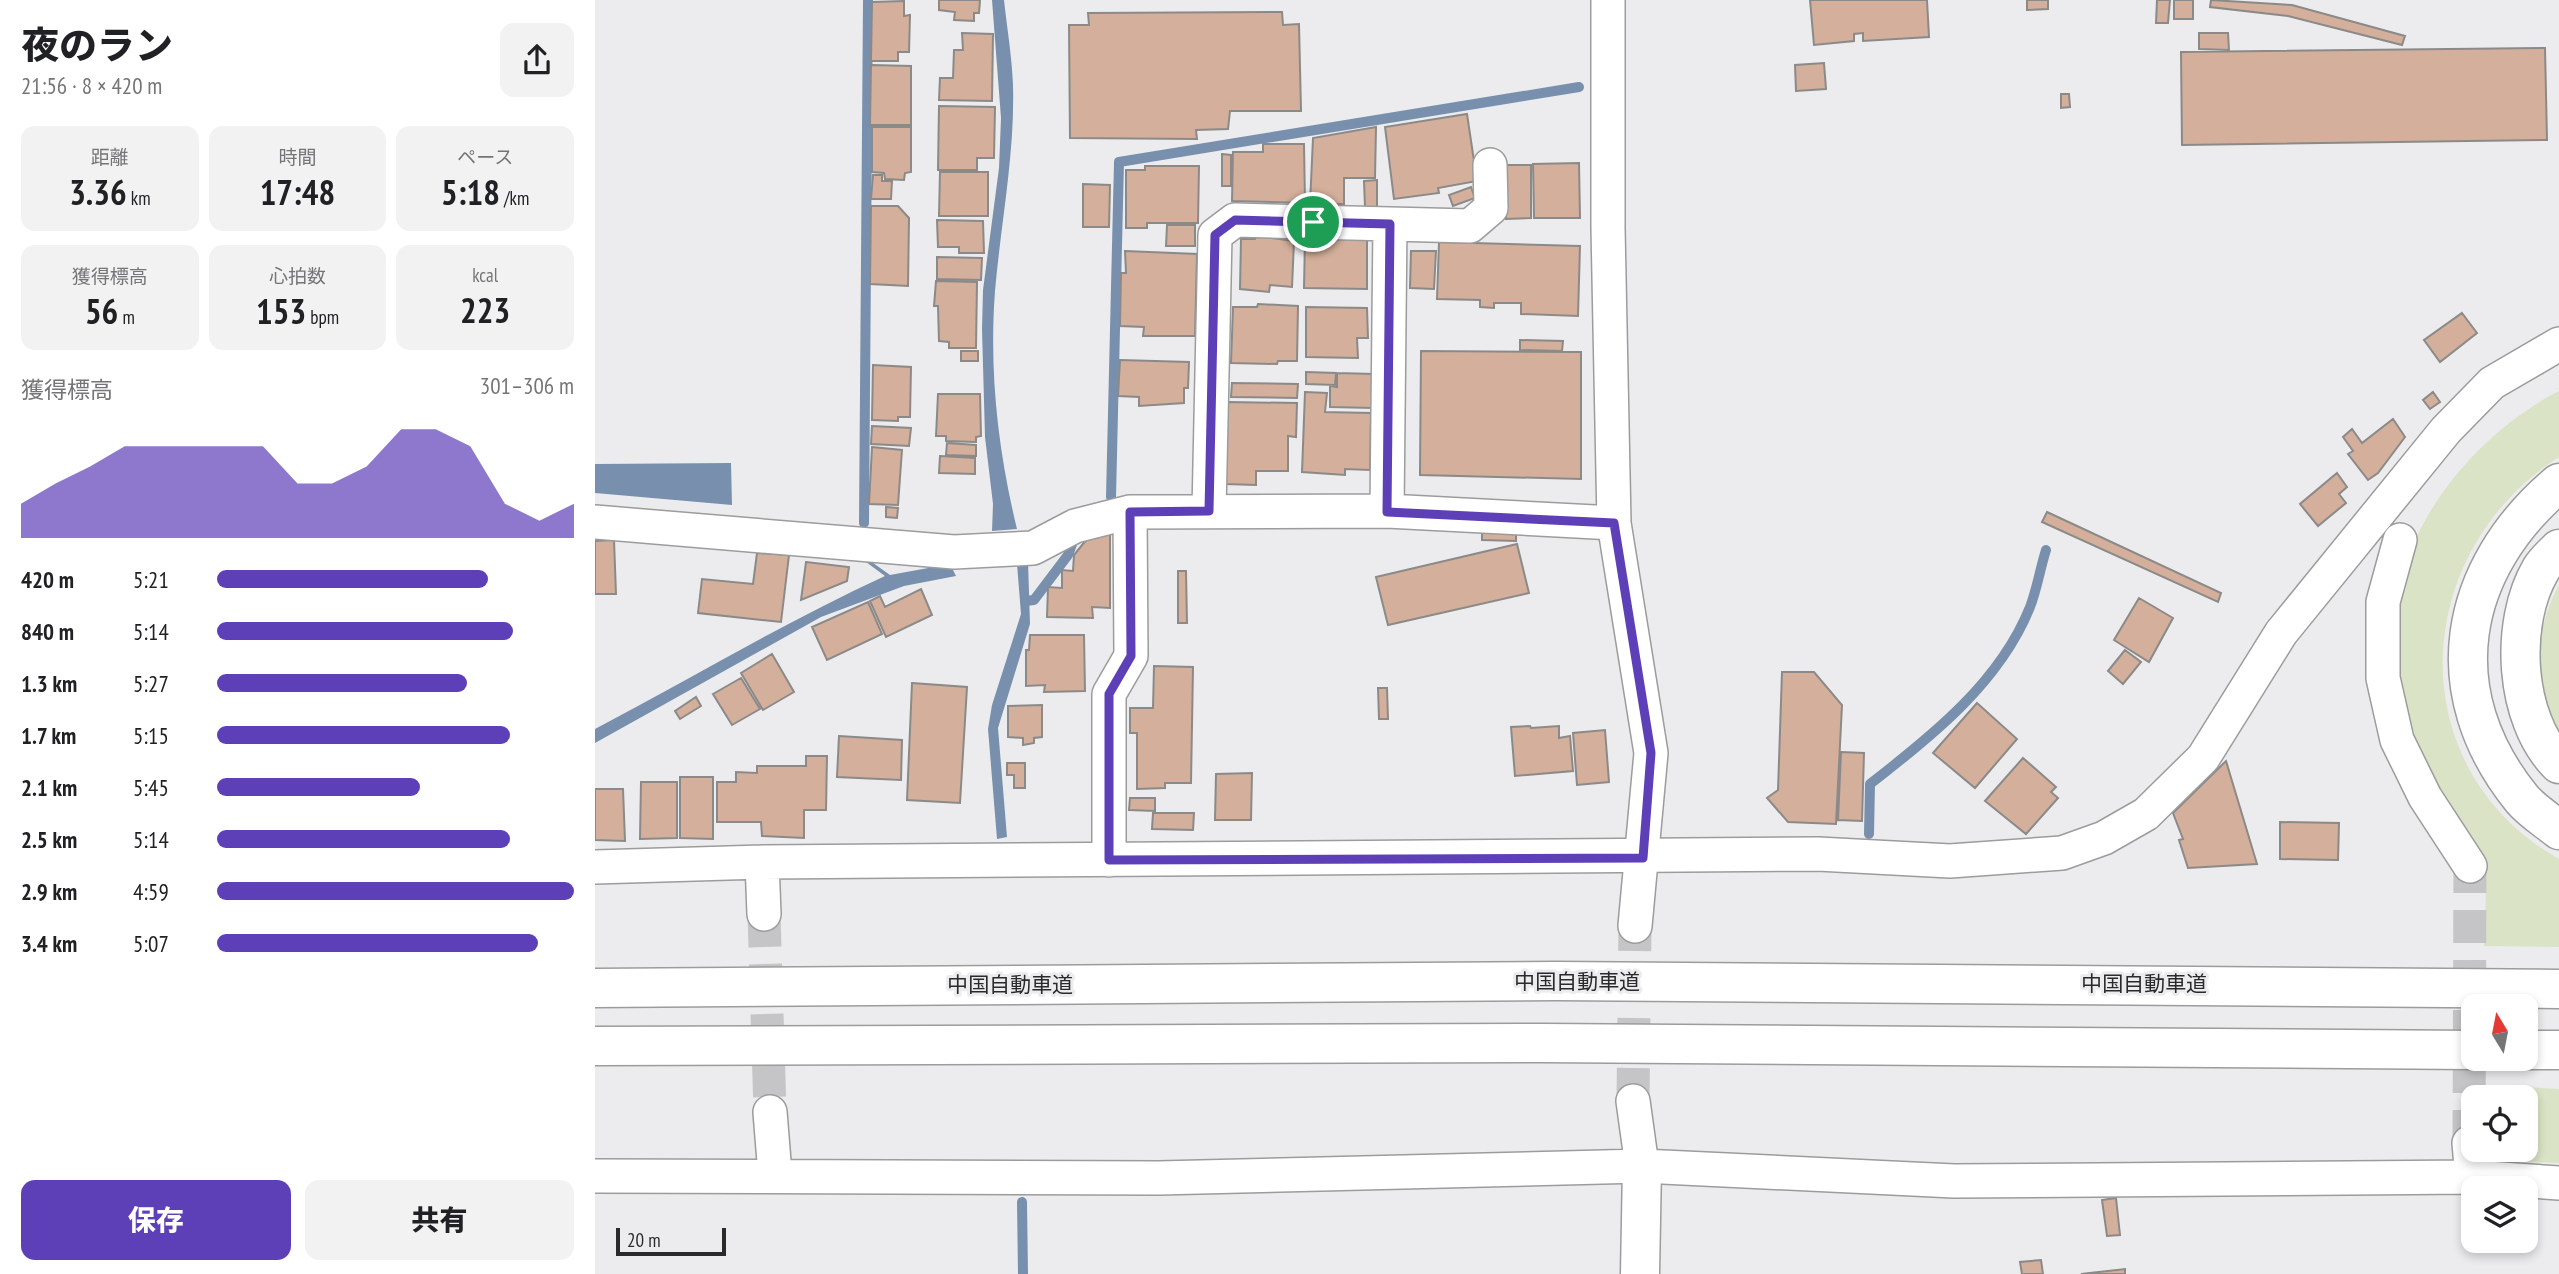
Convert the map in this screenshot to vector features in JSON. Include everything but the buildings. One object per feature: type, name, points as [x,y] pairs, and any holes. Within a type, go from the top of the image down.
[{"type":"main road","points":[[2559,483],[2511,530],[2484,575],[2471,619],[2468,667],[2475,714],[2496,761],[2524,801],[2559,830]]},
{"type":"main road","points":[[2559,549],[2541,569],[2522,620],[2521,679],[2535,729],[2559,764]]},
{"type":"main road","name":"中国自動車道","points":[[595,988],[1570,981],[2559,989]]},
{"type":"main road","points":[[595,1046],[1543,1043],[2461,1049]]},
{"type":"main road","points":[[2538,1050],[2559,1051]]},
{"type":"main road","points":[[1640,1274],[1642,1166]]},
{"type":"street","points":[[1608,0],[1608,228],[1614,523],[1651,753],[1635,926]]},
{"type":"street","points":[[1209,511],[1215,235],[1235,220],[1470,226],[1491,208],[1490,165]]},
{"type":"street","points":[[1387,512],[1390,224]]},
{"type":"street","points":[[595,867],[762,862],[1643,858],[1818,854],[1949,861],[2062,853],[2104,838],[2146,814],[2203,758],[2281,633],[2446,430],[2492,383],[2559,344]]},
{"type":"street","points":[[595,522],[954,552],[1033,548],[1075,526],[1130,512],[1387,512],[1614,523]]},
{"type":"street","points":[[1109,860],[1109,694],[1131,656],[1130,512]]},
{"type":"street","points":[[2400,540],[2383,602],[2386,691],[2397,740],[2425,797],[2470,866]]},
{"type":"street","points":[[762,862],[764,914]]},
{"type":"street","points":[[1633,1101],[1642,1166]]},
{"type":"street","points":[[770,1112],[775,1174]]},
{"type":"street","points":[[595,1176],[775,1174],[1159,1178],[1642,1166],[1954,1181],[2461,1178]]},
{"type":"street","points":[[2538,1182],[2559,1183]]},
{"type":"green space","points":[[2559,391],[2559,457],[2509,498],[2473,548],[2451,602],[2443,660],[2449,717],[2470,771],[2507,820],[2559,859],[2559,947],[2484,946],[2486,886],[2480,852],[2454,817],[2430,776],[2415,743],[2406,709],[2397,652],[2398,597],[2418,534],[2455,476],[2504,427]]},
{"type":"green space","points":[[2559,585],[2559,731],[2543,697],[2539,658],[2545,620]]},
{"type":"green space","points":[[2538,1088],[2559,1089],[2559,1163],[2536,1162],[2538,1162]]},
{"type":"water","points":[[992,0],[1004,0],[1013,85],[1010,162],[995,291],[993,351],[1000,441],[1017,529],[992,531],[993,504],[985,437],[982,329],[983,290],[999,168],[1001,118]]},
{"type":"water","points":[[731,463],[732,505],[595,493],[595,464]]},
{"type":"water","points":[[869,560],[890,575],[950,564],[956,576],[904,586],[821,617],[595,743],[595,729],[775,631],[885,576],[866,562]]},
{"type":"water","points":[[1028,561],[1030,624],[998,728],[1007,837],[997,839],[988,729],[992,705],[1021,614],[1017,564]]},
{"type":"waterway","points":[[864,523],[868,0]]},
{"type":"waterway","points":[[1111,497],[1119,162],[1579,87]]},
{"type":"waterway","points":[[1025,601],[1034,600],[1068,555],[1074,539]]},
{"type":"waterway","points":[[1869,834],[1870,784],[1940,727],[1983,683],[2001,660],[2030,607],[2046,550]]},
{"type":"waterway","points":[[1022,1202],[1023,1274]]},
{"type":"tunnel","points":[[2469,1085],[2470,866]]},
{"type":"tunnel","points":[[764,914],[770,1112]]},
{"type":"tunnel","points":[[1633,1101],[1635,926]]},
{"type":"route","points":[[1235,220],[1313,222],[1390,224],[1387,512],[1614,523],[1651,753],[1643,858],[1109,860],[1109,694],[1131,656],[1130,512],[1209,511],[1215,235],[1235,220]]}]
